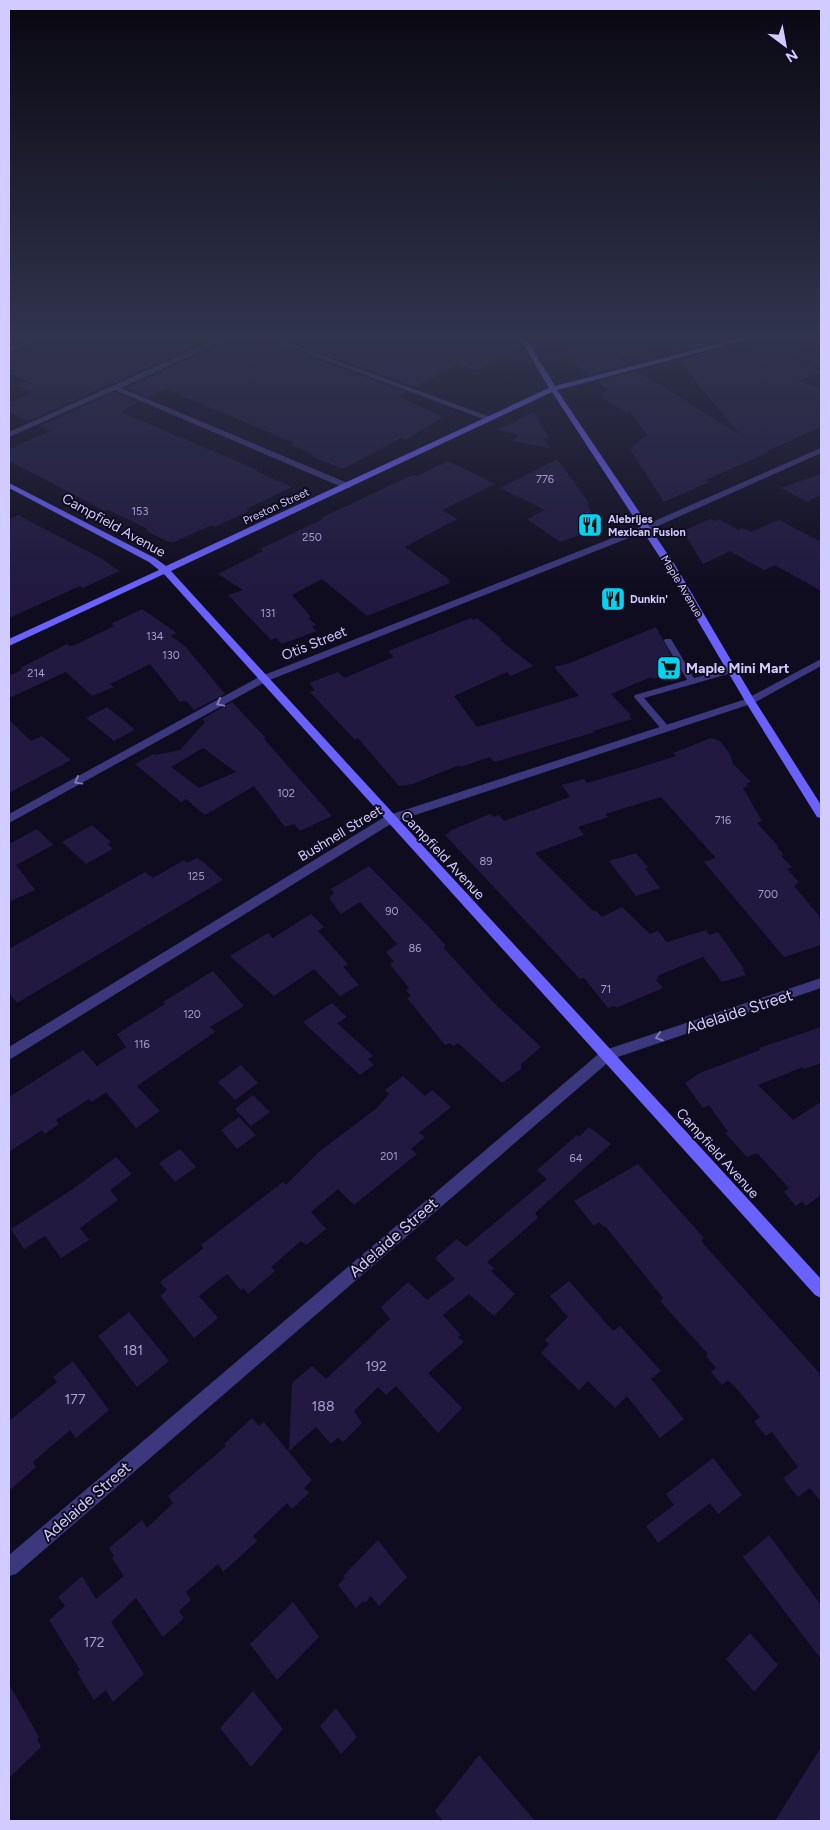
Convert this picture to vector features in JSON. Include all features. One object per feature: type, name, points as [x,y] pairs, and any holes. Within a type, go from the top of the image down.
[{"type":"street","points":[[9,434],[39,420]]},
{"type":"street","points":[[192,420],[347,486]]},
{"type":"street","name":"Preston Street","points":[[9,643],[484,420]]},
{"type":"street","name":"Maple Avenue","points":[[574,420],[646,528],[750,701],[821,814]]},
{"type":"street","name":"Otis Street","points":[[9,819],[263,679],[646,528],[821,450]]},
{"type":"street","name":"Campfield Avenue","points":[[9,486],[152,560],[165,570],[390,820],[821,1290]]},
{"type":"street","name":"Bushnell Street","points":[[9,1054],[390,820],[750,701],[821,662]]},
{"type":"street","name":"Adelaide Street","points":[[9,1567],[606,1055],[821,983]]},
{"type":"lane","points":[[668,641],[691,681]]},
{"type":"lane","points":[[666,729],[638,697],[732,670]]},
{"type":"building","points":[[52,420],[141,420],[258,470],[256,471],[292,487],[246,509],[249,511],[215,527],[212,525],[174,542],[169,542],[146,531],[148,529],[108,510],[105,511],[9,461],[9,449],[50,431],[39,426]]},
{"type":"building","points":[[240,420],[437,420],[405,440],[401,438],[343,469],[313,457],[311,455],[314,454],[291,445],[294,443]]},
{"type":"building","points":[[517,420],[539,420],[549,439],[543,438],[550,448],[512,441],[518,435],[497,430]]},
{"type":"building","points":[[636,420],[717,420],[739,434],[728,420],[821,420],[821,427],[706,480],[709,482],[664,502],[630,449],[647,435]]},
{"type":"building","points":[[557,459],[589,503],[587,504],[600,528],[560,542],[527,519],[545,510],[500,488]]},
{"type":"building","points":[[448,461],[495,484],[442,510],[457,519],[405,547],[450,580],[448,581],[450,583],[367,616],[322,579],[292,595],[311,617],[308,618],[316,625],[312,627],[317,631],[282,644],[276,638],[271,640],[228,595],[243,590],[218,574],[263,551],[260,549],[323,519],[321,518],[412,475],[417,476]]},
{"type":"building","points":[[821,474],[821,495],[807,502],[781,488]]},
{"type":"building","points":[[18,515],[102,559],[119,571],[83,588],[80,586],[9,618],[9,519]]},
{"type":"building","points":[[710,519],[715,521],[719,519],[738,530],[743,528],[751,532],[779,520],[821,542],[821,591],[775,565],[764,570],[730,551],[703,564],[683,531]]},
{"type":"building","points":[[142,609],[177,633],[171,636],[185,646],[225,694],[194,710],[186,701],[180,702],[150,664],[110,684],[114,687],[92,696],[66,672],[9,698],[9,676],[22,670],[20,668],[67,644],[70,646],[75,645],[114,626],[111,624]]},
{"type":"building","points":[[471,618],[473,620],[477,618],[502,639],[500,640],[533,666],[511,676],[507,672],[454,696],[477,727],[579,696],[554,667],[570,663],[656,627],[678,668],[654,679],[651,677],[611,694],[631,715],[629,716],[632,719],[495,762],[490,757],[460,767],[459,765],[413,784],[399,786],[358,738],[355,740],[310,692],[315,690],[309,683],[338,672],[344,678],[394,657],[388,651]]},
{"type":"building","points":[[232,702],[266,738],[264,739],[332,816],[300,831],[294,824],[285,827],[254,786],[205,815],[186,799],[181,802],[135,764],[153,754],[180,750],[205,722],[202,719]],"holes":[[[203,748],[236,772],[199,788],[171,767]]]},
{"type":"building","points":[[107,707],[134,730],[114,741],[86,718]]},
{"type":"building","points":[[9,720],[31,741],[42,736],[71,760],[9,793]]},
{"type":"building","points":[[711,738],[720,741],[730,754],[733,764],[751,782],[743,788],[762,821],[757,823],[779,847],[777,847],[784,855],[781,856],[792,867],[787,869],[799,882],[794,886],[821,918],[821,945],[784,957],[704,862],[716,858],[661,797],[605,814],[608,817],[578,827],[584,835],[535,853],[593,911],[595,910],[602,917],[622,907],[650,934],[658,931],[667,942],[706,930],[709,935],[718,932],[744,969],[742,969],[746,975],[722,982],[703,957],[657,976],[659,979],[656,980],[663,988],[616,1008],[615,1006],[608,1008],[584,978],[580,979],[445,835],[449,831],[490,814],[494,817],[499,815],[504,821],[570,797],[562,785],[584,779],[587,783],[635,769],[676,756],[673,753]]},
{"type":"building","points":[[92,825],[111,842],[108,844],[113,849],[86,864],[62,842]]},
{"type":"building","points":[[37,829],[53,845],[16,865],[35,890],[9,902],[9,844]]},
{"type":"building","points":[[636,853],[648,867],[645,868],[660,888],[636,896],[609,861]]},
{"type":"building","points":[[197,858],[223,880],[17,1003],[9,993],[9,949],[145,872],[153,878],[184,860],[187,863]]},
{"type":"building","points":[[369,866],[433,931],[446,946],[443,947],[494,1003],[541,1047],[521,1064],[521,1069],[502,1083],[458,1043],[453,1046],[450,1043],[445,1045],[407,998],[411,996],[406,990],[409,988],[390,964],[394,962],[386,952],[397,944],[360,902],[341,914],[329,898],[334,893],[331,889]]},
{"type":"building","points":[[311,914],[324,927],[318,931],[348,964],[343,967],[359,985],[340,996],[314,969],[274,996],[230,956],[268,933],[273,938]]},
{"type":"building","points":[[213,971],[244,1006],[210,1027],[215,1032],[137,1086],[160,1111],[136,1128],[106,1092],[92,1102],[89,1099],[56,1120],[59,1124],[45,1134],[42,1130],[9,1152],[9,1097],[83,1050],[97,1066],[126,1047],[117,1034],[165,1004],[163,1002]]},
{"type":"building","points":[[332,1003],[347,1017],[337,1023],[373,1056],[368,1059],[374,1065],[360,1075],[303,1022]]},
{"type":"building","points":[[821,1027],[821,1063],[804,1069],[803,1067],[758,1085],[793,1120],[821,1102],[821,1195],[806,1206],[802,1201],[796,1206],[784,1192],[789,1188],[757,1153],[747,1157],[725,1133],[728,1132],[709,1105],[703,1108],[685,1083],[700,1073],[760,1050],[759,1048]]},
{"type":"building","points":[[241,1065],[258,1083],[235,1100],[218,1082]]},
{"type":"building","points":[[403,1076],[425,1096],[432,1090],[451,1107],[419,1133],[425,1137],[411,1149],[417,1154],[354,1205],[338,1189],[311,1212],[326,1229],[306,1245],[301,1241],[271,1267],[275,1271],[248,1294],[243,1288],[241,1290],[227,1274],[199,1296],[218,1318],[194,1338],[160,1296],[167,1290],[160,1282],[204,1248],[201,1245],[283,1182],[286,1185],[320,1151],[377,1108],[389,1094],[385,1090]]},
{"type":"building","points":[[253,1095],[270,1112],[251,1126],[235,1109]]},
{"type":"building","points":[[239,1117],[256,1135],[237,1149],[221,1130]]},
{"type":"building","points":[[589,1127],[611,1144],[535,1213],[538,1218],[487,1262],[494,1268],[491,1271],[515,1294],[494,1316],[469,1294],[443,1315],[461,1335],[458,1337],[464,1342],[428,1373],[462,1408],[438,1433],[396,1386],[386,1395],[378,1387],[354,1411],[362,1423],[343,1442],[338,1437],[331,1444],[316,1427],[289,1451],[292,1383],[312,1366],[326,1379],[390,1319],[381,1307],[408,1282],[427,1300],[455,1279],[435,1258],[457,1239],[466,1247],[547,1179],[537,1170]]},
{"type":"building","points":[[180,1149],[196,1167],[175,1182],[159,1163]]},
{"type":"building","points":[[116,1157],[132,1174],[110,1190],[118,1200],[80,1228],[89,1240],[61,1258],[45,1236],[24,1249],[11,1229],[73,1189]]},
{"type":"building","points":[[638,1164],[704,1238],[701,1241],[821,1375],[821,1502],[810,1488],[798,1497],[783,1478],[798,1467],[772,1432],[766,1436],[754,1422],[760,1417],[728,1380],[722,1385],[711,1372],[716,1368],[706,1356],[708,1354],[660,1301],[663,1298],[605,1226],[599,1222],[594,1226],[574,1201]]},
{"type":"building","points":[[569,1281],[613,1331],[620,1326],[661,1371],[651,1379],[684,1419],[660,1438],[627,1396],[615,1408],[588,1381],[579,1390],[541,1353],[549,1344],[545,1340],[568,1317],[550,1296]]},
{"type":"building","points":[[129,1312],[169,1361],[137,1387],[98,1336]]},
{"type":"building","points":[[73,1361],[109,1410],[76,1438],[70,1430],[33,1462],[36,1467],[9,1491],[9,1421],[57,1382],[53,1377]]},
{"type":"building","points":[[252,1418],[259,1426],[264,1422],[312,1480],[304,1488],[309,1493],[292,1509],[287,1503],[253,1536],[257,1541],[223,1572],[218,1564],[186,1592],[191,1600],[179,1611],[184,1618],[163,1637],[136,1598],[111,1622],[144,1674],[113,1702],[106,1690],[94,1700],[77,1672],[80,1670],[49,1620],[65,1606],[58,1597],[82,1576],[96,1599],[124,1576],[112,1558],[114,1556],[109,1548],[142,1520],[147,1528],[173,1503],[168,1496],[226,1446],[224,1444]]},
{"type":"building","points":[[713,1458],[742,1495],[718,1514],[710,1503],[658,1543],[646,1526],[674,1505],[666,1494]]},
{"type":"building","points":[[769,1535],[821,1605],[821,1659],[743,1557]]},
{"type":"building","points":[[378,1540],[407,1577],[379,1606],[371,1596],[365,1603],[363,1601],[356,1608],[338,1585],[345,1578],[343,1576]]},
{"type":"building","points":[[293,1602],[319,1637],[277,1680],[250,1644]]},
{"type":"building","points":[[750,1633],[778,1665],[754,1692],[726,1659]]},
{"type":"building","points":[[9,1684],[39,1737],[37,1739],[41,1747],[9,1778]]},
{"type":"building","points":[[253,1691],[283,1729],[251,1767],[220,1728]]},
{"type":"building","points":[[336,1708],[357,1737],[341,1754],[320,1726]]},
{"type":"building","points":[[821,1747],[821,1821],[775,1821]]},
{"type":"building","points":[[479,1755],[535,1821],[443,1821],[435,1811]]},
{"type":"place","name":"Alebrijes Mexican Fusion","points":[[590,525]]},
{"type":"place","name":"Dunkin'","points":[[613,599]]},
{"type":"place","name":"Maple Mini Mart","points":[[669,668]]}]
